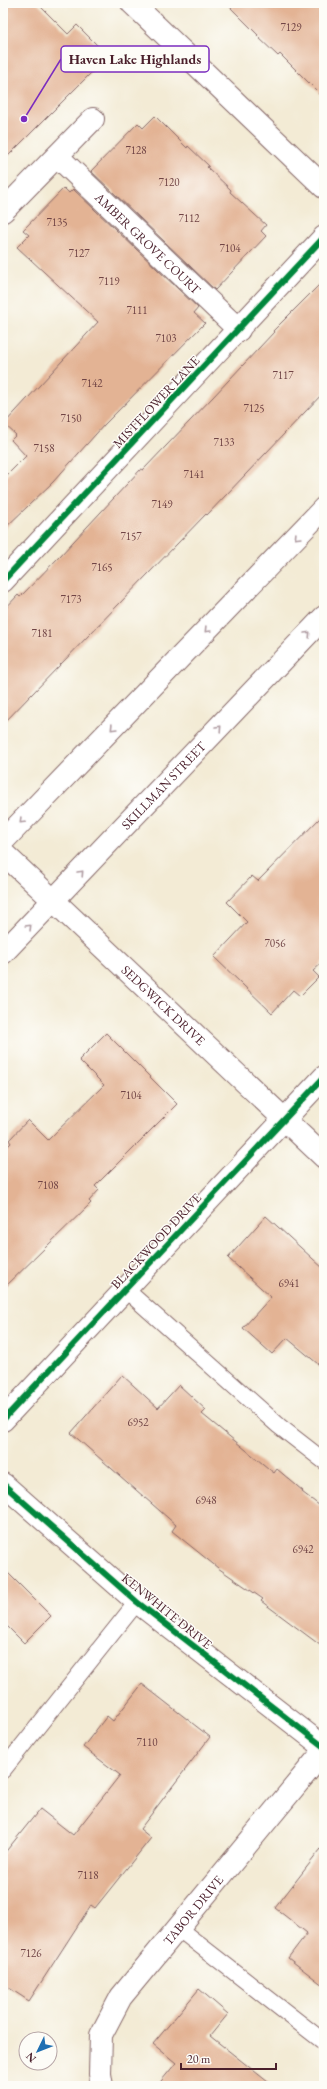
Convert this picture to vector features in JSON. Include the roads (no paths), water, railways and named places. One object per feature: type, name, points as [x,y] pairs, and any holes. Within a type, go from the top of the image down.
[{"type":"street","points":[[132,3],[324,187]]},
{"type":"street","points":[[3,211],[93,119]]},
{"type":"street","name":"AMBER GROVE COURT","points":[[57,156],[239,330]]},
{"type":"street","name":"MISTFLOWER LANE","points":[[3,581],[239,330],[324,237]]},
{"type":"street","points":[[3,841],[324,508]]},
{"type":"street","name":"SKILLMAN STREET","points":[[3,953],[54,902],[324,617]]},
{"type":"street","name":"SEDGWICK DRIVE","points":[[3,853],[283,1120],[324,1157]]},
{"type":"street","name":"BLACKWOOD DRIVE","points":[[3,1420],[324,1077]]},
{"type":"street","name":"KENWHITE DRIVE","points":[[3,1484],[137,1602],[324,1747]]},
{"type":"street","name":"TABOR DRIVE","points":[[102,2086],[100,2074],[101,2035],[121,1997],[179,1929],[324,1751]]},
{"type":"lane","points":[[125,1289],[279,1426],[324,1461]]},
{"type":"lane","points":[[3,1770],[137,1602]]},
{"type":"lane","points":[[179,1929],[324,2042]]},
{"type":"place","name":"Haven Lake Highlands","points":[[24,119]]}]
